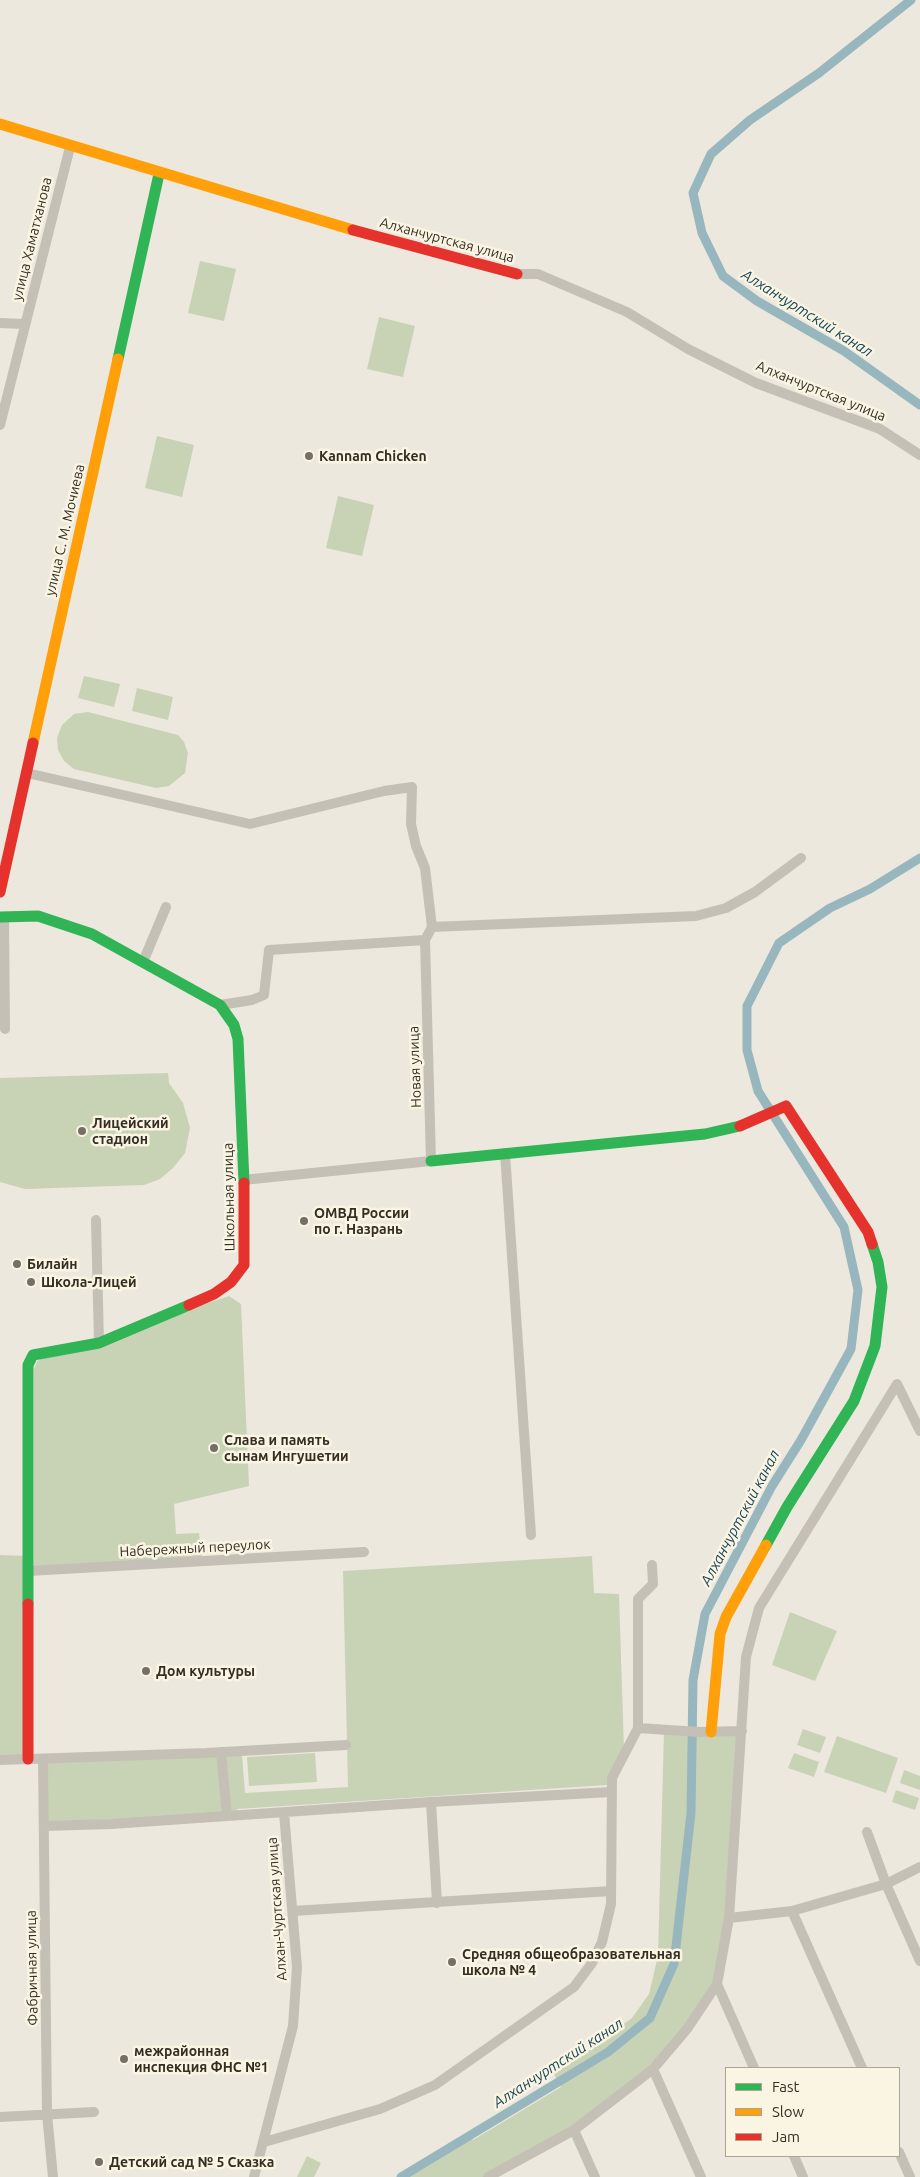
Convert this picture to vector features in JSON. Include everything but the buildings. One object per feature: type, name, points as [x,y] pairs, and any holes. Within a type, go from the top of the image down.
[{"type":"street","name":"Алханчуртская улица","points":[[0,124],[70,147],[310,218],[517,274],[538,274],[627,312],[688,349],[756,383],[880,429],[920,455]]},
{"type":"street","name":"улица Хаматханова","points":[[0,421],[70,147]]},
{"type":"street","name":"улица С. М. Мочиева","points":[[0,892],[160,174]]},
{"type":"street","points":[[0,323],[24,324]]},
{"type":"street","points":[[26,773],[250,824],[412,787],[411,824],[416,846],[425,868],[432,927],[696,916],[726,908],[755,892],[801,858]]},
{"type":"street","points":[[143,962],[166,907]]},
{"type":"street","points":[[5,1029],[2,917],[38,916],[92,934],[220,1005],[252,1000],[264,995],[269,950],[425,940]]},
{"type":"street","name":"Новая улица","points":[[431,1161],[425,940],[432,927]]},
{"type":"street","name":"Школьная улица","points":[[28,1759],[28,1365],[33,1356],[99,1343],[214,1294],[231,1282],[244,1265],[241,1082],[238,1039],[234,1025],[220,1005]]},
{"type":"street","points":[[243,1180],[705,1134],[742,1126],[786,1106],[868,1232],[878,1262],[882,1288],[876,1346],[854,1401],[787,1507],[726,1616],[720,1634],[711,1732]]},
{"type":"street","points":[[505,1153],[531,1535]]},
{"type":"street","points":[[96,1220],[99,1343]]},
{"type":"street","points":[[488,2177],[574,2130],[653,2069],[687,2029],[716,1984],[729,1918],[746,1657],[759,1608],[897,1384],[920,1431]]},
{"type":"street","name":"Набережный переулок","points":[[28,1571],[364,1552]]},
{"type":"street","points":[[264,2142],[380,2109],[435,2085],[574,1987],[592,1963],[602,1942],[611,1891],[612,1778],[638,1728],[638,1599],[653,1584],[652,1565]]},
{"type":"street","points":[[638,1728],[699,1732],[742,1731]]},
{"type":"street","points":[[0,1760],[221,1752],[346,1745]]},
{"type":"street","points":[[221,1752],[227,1816]]},
{"type":"street","name":"Фабричная улица","points":[[43,1758],[47,2114],[53,2177]]},
{"type":"street","points":[[44,1826],[611,1792]]},
{"type":"street","points":[[431,1802],[437,1903]]},
{"type":"street","name":"Алхан-Чуртская улица","points":[[254,2177],[293,2026],[297,1967],[284,1813]]},
{"type":"street","points":[[867,1832],[886,1884],[920,1961]]},
{"type":"street","points":[[729,1918],[792,1911],[886,1884],[920,1867]]},
{"type":"street","points":[[293,1911],[611,1891]]},
{"type":"street","points":[[792,1911],[862,2067]]},
{"type":"street","points":[[716,1984],[754,2067]]},
{"type":"street","points":[[653,2069],[701,2177]]},
{"type":"street","points":[[0,2117],[94,2112]]},
{"type":"street","points":[[574,2130],[595,2177]]},
{"type":"street","points":[[900,2154],[910,2177]]},
{"type":"street","points":[[794,2157],[803,2177]]},
{"type":"green space","points":[[200,261],[236,269],[224,321],[188,313]]},
{"type":"green space","points":[[379,317],[415,326],[403,377],[367,369]]},
{"type":"green space","points":[[157,436],[194,445],[182,497],[145,488]]},
{"type":"green space","points":[[338,496],[374,505],[362,556],[326,548]]},
{"type":"green space","points":[[84,676],[120,684],[114,707],[78,698]]},
{"type":"green space","points":[[137,688],[173,697],[168,720],[132,711]]},
{"type":"green space","points":[[88,712],[178,735],[184,742],[188,753],[185,773],[169,786],[156,788],[74,769],[64,761],[58,750],[57,738],[62,725],[74,714]]},
{"type":"green space","name":"Лицейский стадион","points":[[168,1073],[169,1083],[183,1103],[190,1128],[185,1153],[173,1168],[160,1179],[144,1185],[25,1189],[0,1182],[0,1078]]},
{"type":"green space","points":[[229,1296],[241,1304],[249,1486],[174,1504],[176,1534],[199,1533],[202,1559],[34,1566],[34,1369],[37,1362],[41,1358]]},
{"type":"green space","points":[[0,1555],[28,1556],[28,1759],[0,1760]]},
{"type":"green space","points":[[592,1556],[594,1593],[619,1594],[624,1750],[607,1785],[237,1809],[238,1816],[44,1826],[43,1759],[242,1755],[245,1793],[348,1787],[343,1571]]},
{"type":"green space","points":[[790,1612],[837,1631],[815,1681],[772,1665]]},
{"type":"green space","points":[[803,1729],[826,1737],[820,1753],[797,1745]]},
{"type":"green space","points":[[664,1730],[742,1731],[729,1918],[717,1984],[687,2029],[616,2099],[488,2177],[401,2177],[469,2135],[473,2140],[561,2087],[554,2074],[632,2018],[649,1994],[658,1956]]},
{"type":"green space","points":[[837,1736],[898,1758],[886,1793],[824,1772]]},
{"type":"green space","points":[[315,1753],[317,1782],[249,1786],[247,1757]]},
{"type":"green space","points":[[794,1753],[819,1762],[814,1777],[788,1768]]},
{"type":"green space","points":[[904,1770],[920,1776],[920,1790],[900,1783]]},
{"type":"green space","points":[[896,1790],[919,1798],[915,1810],[892,1802]]},
{"type":"green space","points":[[307,2156],[321,2163],[314,2177],[297,2177]]},
{"type":"waterway","name":"Алханчуртский канал","points":[[911,0],[819,73],[750,120],[711,154],[693,193],[702,233],[723,276],[757,301],[844,351],[920,405]]},
{"type":"waterway","name":"Алханчуртский канал","points":[[401,2177],[608,2052],[650,2018],[674,1964],[691,1813],[693,1680],[705,1614],[772,1486],[801,1440],[851,1349],[858,1290],[844,1227],[758,1091],[747,1050],[747,1006],[779,943],[830,908],[870,889],[920,858]]},
{"type":"traffic: fast","points":[[118,359],[159,174]]},
{"type":"traffic: fast","points":[[0,917],[38,916],[92,934],[220,1005],[234,1025],[238,1039],[244,1183]]},
{"type":"traffic: fast","points":[[431,1161],[705,1134],[740,1126]]},
{"type":"traffic: fast","points":[[766,1545],[787,1507],[854,1401],[875,1346],[882,1287],[878,1262],[872,1244]]},
{"type":"traffic: fast","points":[[28,1604],[28,1365],[33,1355],[99,1343],[189,1305]]},
{"type":"traffic: slow","points":[[0,124],[353,230]]},
{"type":"traffic: slow","points":[[33,743],[118,359]]},
{"type":"traffic: slow","points":[[711,1732],[720,1634],[726,1617],[766,1545]]},
{"type":"traffic: jam","points":[[353,230],[517,274]]},
{"type":"traffic: jam","points":[[0,892],[33,743]]},
{"type":"traffic: jam","points":[[740,1126],[786,1106],[868,1232],[872,1244]]},
{"type":"traffic: jam","points":[[189,1305],[214,1294],[231,1282],[244,1265],[244,1183]]},
{"type":"traffic: jam","points":[[28,1604],[28,1759]]},
{"type":"place","name":"Kannam Chicken","points":[[309,456]]},
{"type":"place","name":"Лицейский стадион","points":[[82,1131]]},
{"type":"place","name":"ОМВД России по г. Назрань","points":[[304,1221]]},
{"type":"place","name":"Билайн","points":[[17,1264]]},
{"type":"place","name":"Школа-Лицей","points":[[31,1282]]},
{"type":"place","name":"Слава и память сынам Ингушетии","points":[[214,1448]]},
{"type":"place","name":"Дом культуры","points":[[146,1671]]},
{"type":"place","name":"Средняя общеобразовательная школа № 4","points":[[452,1962]]},
{"type":"place","name":"межрайонная инспекция ФНС №1","points":[[124,2059]]},
{"type":"place","name":"Детский сад № 5 Сказка","points":[[99,2162]]}]
